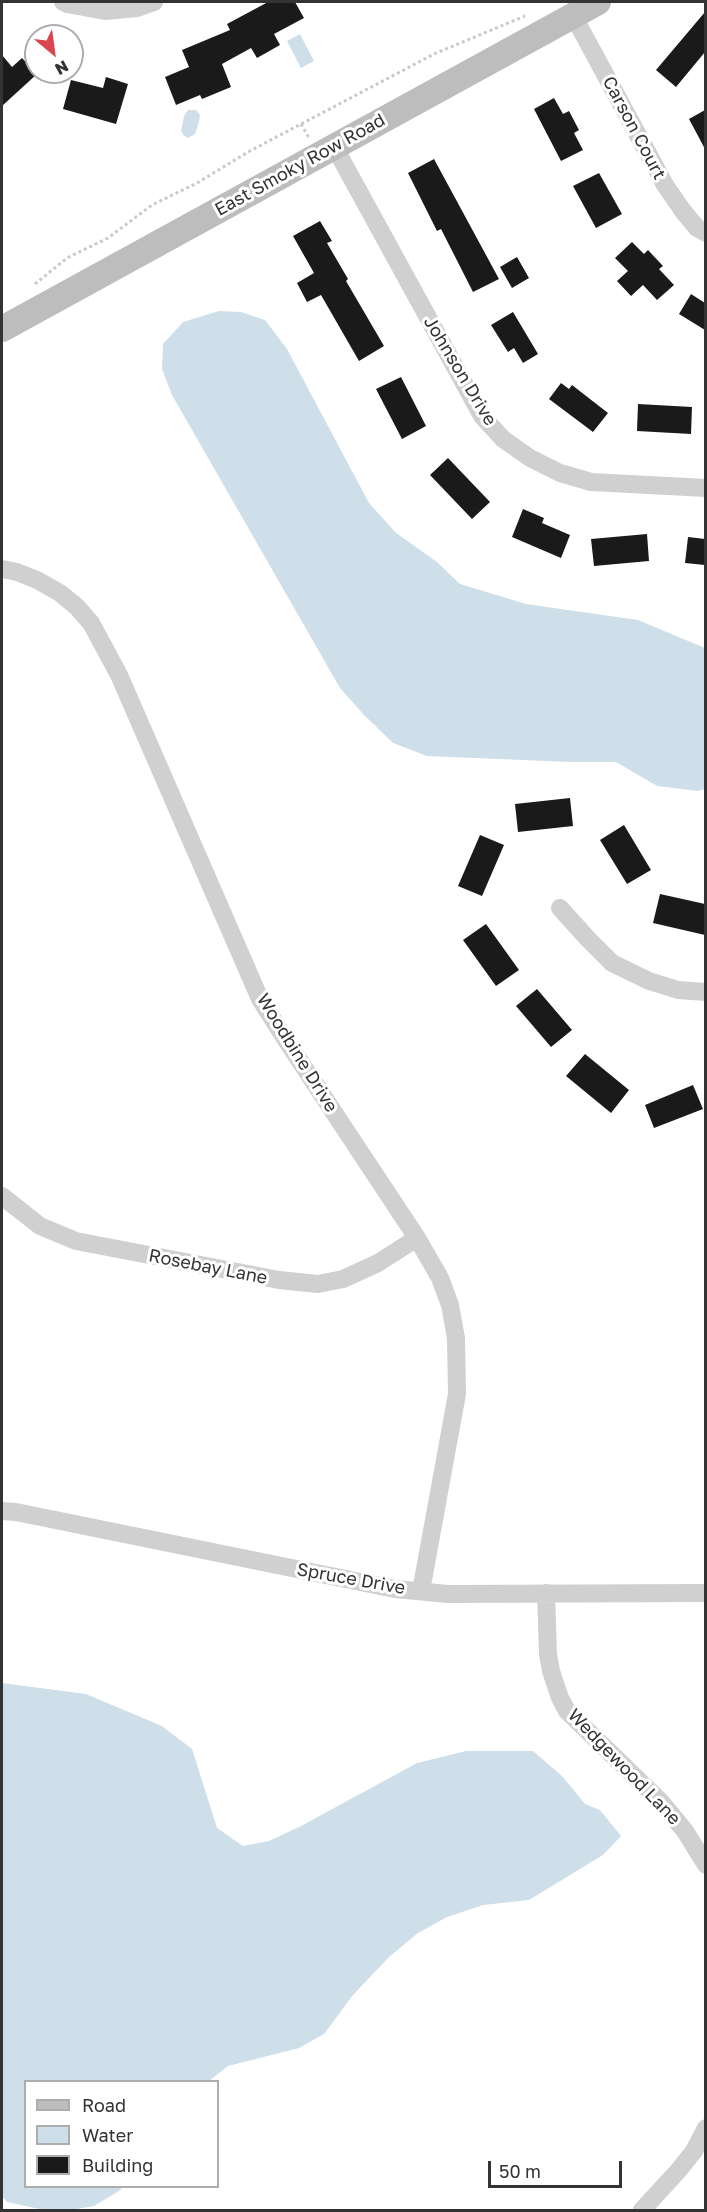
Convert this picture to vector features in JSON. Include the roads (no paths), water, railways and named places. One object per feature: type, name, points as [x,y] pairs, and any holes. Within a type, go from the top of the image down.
[{"type":"street","points":[[63,2],[105,11],[137,8],[154,2]]},
{"type":"street","name":"East Smoky Row Road","points":[[2,329],[598,2]]},
{"type":"street","name":"Carson Court","points":[[573,15],[665,185],[697,228],[705,233]]},
{"type":"street","name":"Johnson Drive","points":[[334,146],[483,416],[503,439],[530,458],[560,473],[591,482],[705,488]]},
{"type":"street","name":"Woodbine Drive","points":[[2,569],[37,580],[60,593],[91,623],[119,675],[261,999],[417,1238],[440,1278],[450,1305],[456,1349],[457,1394],[421,1591]]},
{"type":"street","points":[[561,908],[612,963],[648,981],[678,990],[705,992]]},
{"type":"street","name":"Rosebay Lane","points":[[2,1196],[40,1226],[76,1241],[279,1280],[318,1284],[343,1279],[378,1263],[417,1238]]},
{"type":"street","name":"Spruce Drive","points":[[2,1511],[369,1585],[448,1594],[705,1593]]},
{"type":"street","name":"Wedgewood Lane","points":[[546,1593],[548,1654],[551,1671],[560,1698],[567,1710],[661,1802],[685,1831],[705,1865]]},
{"type":"street","points":[[642,2211],[694,2151],[705,2128]]},
{"type":"water","points":[[300,34],[314,61],[301,68],[287,41]]},
{"type":"water","points":[[188,110],[196,110],[200,115],[199,122],[195,134],[188,138],[181,131],[184,116]]},
{"type":"water","points":[[219,311],[241,312],[265,320],[287,349],[369,503],[396,533],[437,562],[460,584],[526,604],[638,620],[705,648],[705,789],[698,791],[657,786],[616,762],[427,756],[393,743],[364,715],[340,688],[172,395],[162,369],[163,344],[183,322]]},
{"type":"water","points":[[2,1683],[86,1694],[162,1726],[192,1749],[217,1828],[243,1846],[269,1841],[301,1826],[417,1763],[466,1751],[533,1751],[562,1776],[585,1804],[600,1810],[621,1836],[603,1855],[529,1900],[483,1905],[447,1917],[418,1933],[389,1957],[353,1995],[324,2034],[299,2048],[228,2066],[210,2080],[24,2080],[24,2188],[122,2188],[94,2206],[71,2210],[44,2210],[7,2202],[2,2196]]}]
